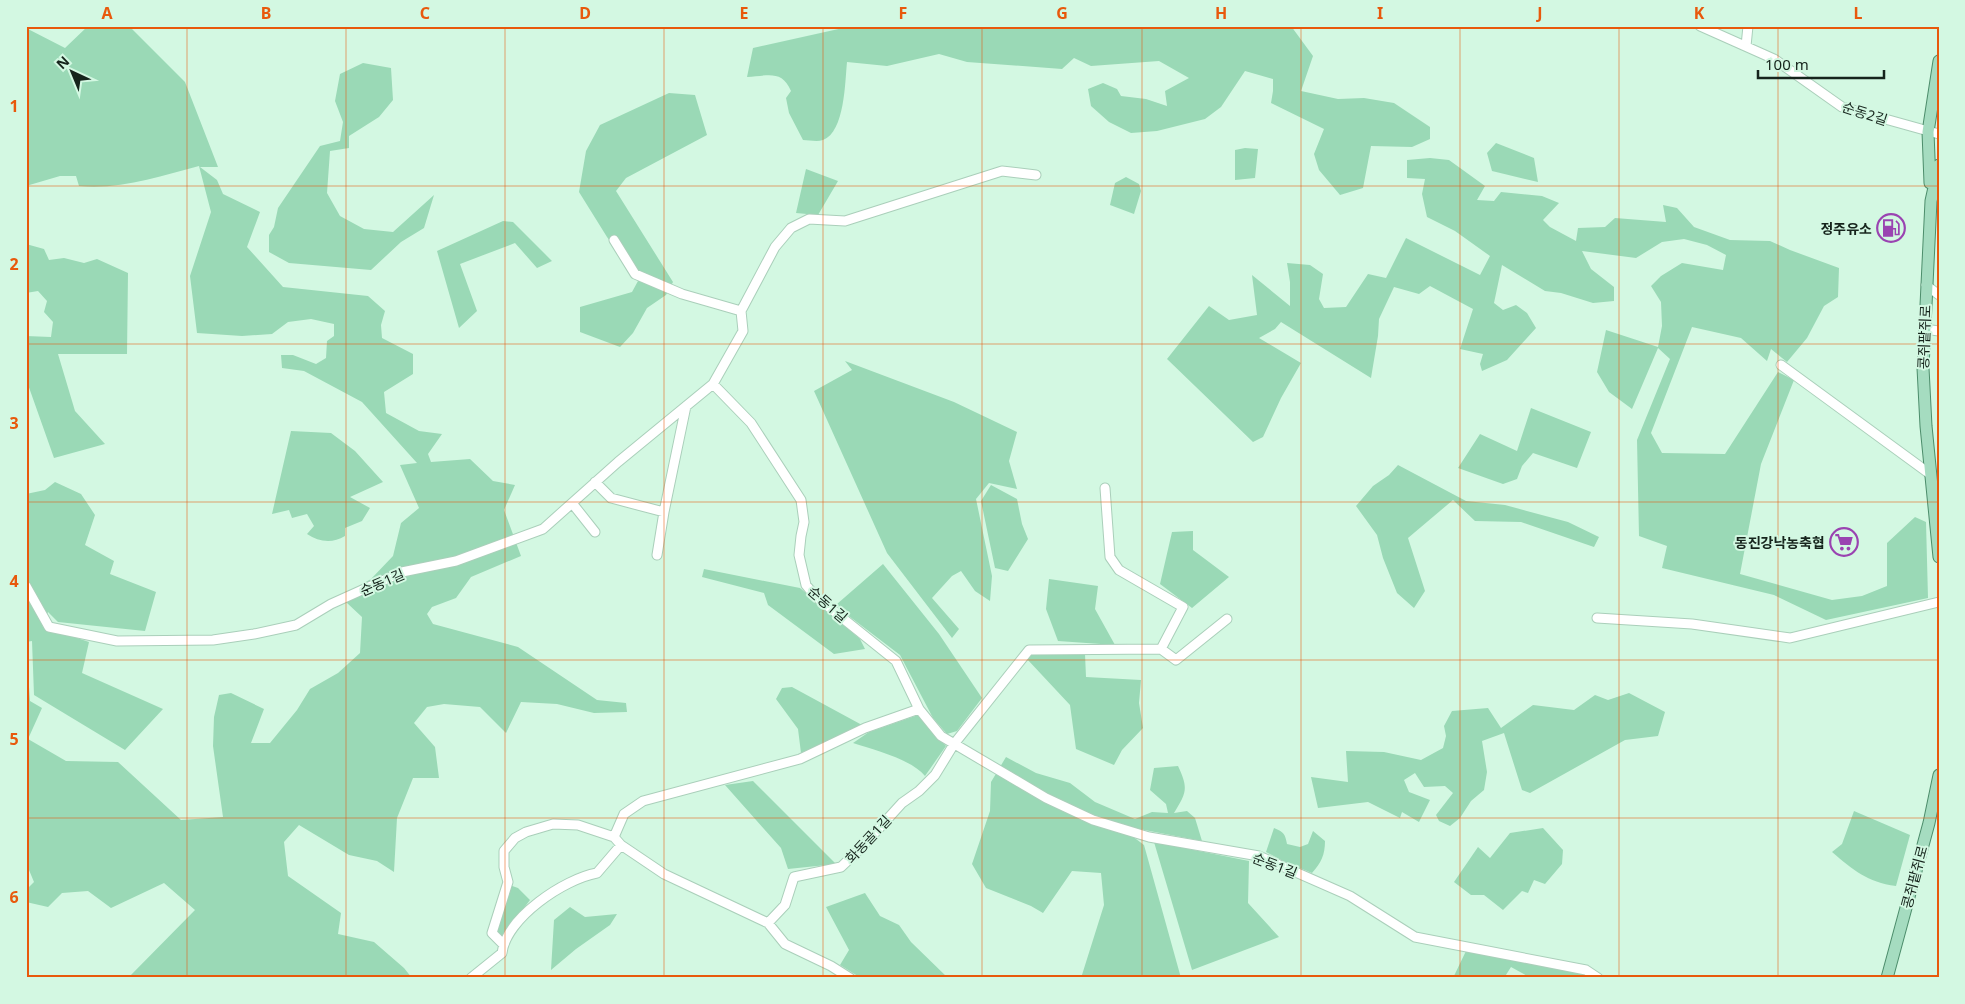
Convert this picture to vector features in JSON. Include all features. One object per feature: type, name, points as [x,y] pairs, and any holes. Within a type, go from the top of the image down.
[{"type":"main road","name":"콩쥐팥쥐로","points":[[1939,61],[1923,368],[1930,474],[1939,557]]},
{"type":"main road","name":"콩쥐팥쥐로","points":[[1931,201],[1939,165]]},
{"type":"main road","name":"콩쥐팥쥐로","points":[[1887,978],[1936,803],[1939,775]]},
{"type":"street","name":"순동2길","points":[[1700,26],[1774,59],[1842,107],[1934,133]]},
{"type":"street","points":[[1746,46],[1748,26]]},
{"type":"street","points":[[614,240],[635,274],[682,294],[741,311],[776,247],[791,228],[809,219],[845,221],[1002,171],[1036,175]]},
{"type":"street","points":[[1926,285],[1939,295]]},
{"type":"street","name":"순동1길","points":[[26,586],[49,627],[117,641],[213,640],[296,625],[331,604],[402,572],[456,561],[543,529],[595,482],[713,384],[743,331],[741,311]]},
{"type":"street","points":[[1924,329],[1939,331]]},
{"type":"street","points":[[1781,365],[1930,474]]},
{"type":"street","name":"순동1길","points":[[713,384],[751,423],[801,500],[804,522],[799,555],[806,585],[815,596],[896,661],[919,709],[941,736],[1046,798],[1093,820],[1149,837],[1259,856],[1350,896],[1415,937],[1586,970],[1598,978]]},
{"type":"street","points":[[658,555],[664,512],[686,406]]},
{"type":"street","points":[[595,482],[611,498],[664,512]]},
{"type":"street","points":[[1104,488],[1110,557],[1119,570],[1183,607],[1161,649]]},
{"type":"street","points":[[572,503],[596,532]]},
{"type":"street","points":[[1597,618],[1692,624],[1790,638],[1939,602]]},
{"type":"street","points":[[954,744],[1028,650],[1161,649],[1176,660],[1227,619]]},
{"type":"street","points":[[614,837],[624,814],[643,801],[800,759],[865,728],[919,709]]},
{"type":"street","name":"화동골1길","points":[[768,922],[785,905],[794,877],[842,867],[902,803],[919,791],[934,775],[954,744]]},
{"type":"street","points":[[503,944],[492,933],[508,882],[504,867],[504,851],[515,838],[526,832],[553,824],[578,825],[614,837],[621,845],[664,874],[768,922],[785,944],[831,966],[850,978]]},
{"type":"street","points":[[471,978],[502,953],[503,944],[523,915],[541,900],[582,876],[597,873],[621,845]]},
{"type":"green space","points":[[88,26],[130,27],[185,82],[218,167],[200,167],[217,180],[223,194],[260,212],[247,247],[283,287],[368,296],[385,311],[381,325],[382,338],[413,354],[413,374],[384,392],[386,413],[419,431],[442,434],[428,454],[431,462],[470,459],[493,481],[515,485],[504,510],[521,556],[471,577],[456,598],[432,607],[427,614],[433,624],[518,647],[597,700],[626,703],[627,712],[594,713],[557,704],[521,702],[506,733],[480,707],[444,704],[427,707],[414,723],[435,747],[439,778],[413,778],[397,818],[394,872],[377,861],[349,855],[299,825],[284,842],[288,876],[341,913],[338,934],[374,942],[404,968],[412,978],[128,978],[195,910],[164,883],[111,908],[88,891],[62,893],[48,907],[26,902],[26,890],[34,882],[29,870],[29,850],[26,846],[26,645],[30,701],[42,708],[28,739],[66,761],[118,762],[181,820],[223,817],[213,746],[214,717],[219,695],[231,693],[264,709],[251,743],[270,743],[297,710],[310,689],[338,673],[360,653],[362,617],[347,603],[343,595],[371,579],[393,556],[401,523],[419,508],[400,465],[417,463],[362,402],[304,371],[282,368],[281,355],[293,355],[316,364],[326,358],[327,341],[334,336],[334,324],[311,319],[288,322],[272,334],[242,336],[197,333],[190,276],[211,212],[199,166],[140,181],[110,186],[79,186],[76,176],[60,176],[26,186],[26,28],[65,48]]},
{"type":"green space","points":[[852,26],[1291,26],[1313,56],[1301,91],[1338,99],[1364,98],[1394,103],[1430,127],[1430,139],[1412,147],[1371,146],[1363,188],[1340,195],[1319,170],[1314,154],[1324,129],[1271,103],[1273,79],[1245,71],[1221,107],[1205,119],[1157,131],[1131,133],[1109,122],[1091,106],[1088,89],[1103,83],[1117,89],[1121,96],[1146,99],[1167,106],[1165,91],[1189,78],[1159,61],[1091,66],[1074,58],[1062,69],[967,62],[939,54],[887,66],[847,62],[840,117],[836,127],[823,140],[803,140],[789,113],[786,98],[791,91],[783,79],[773,75],[747,77],[753,48]]},
{"type":"green space","points":[[363,63],[391,68],[393,100],[379,117],[349,136],[349,148],[330,151],[327,193],[340,216],[364,229],[393,232],[434,195],[424,228],[401,242],[371,270],[289,263],[269,252],[269,235],[274,227],[278,208],[320,146],[340,141],[343,122],[335,101],[340,74]]},
{"type":"green space","points":[[669,93],[695,95],[707,135],[626,178],[616,191],[673,282],[666,295],[647,308],[633,333],[620,347],[580,332],[580,307],[632,292],[638,281],[607,237],[579,192],[586,151],[600,125]]},
{"type":"green space","points":[[1496,143],[1534,158],[1538,182],[1492,171],[1487,153]]},
{"type":"green space","points":[[1245,148],[1258,149],[1255,178],[1235,180],[1235,150]]},
{"type":"green space","points":[[1430,158],[1449,160],[1485,186],[1477,200],[1494,201],[1501,192],[1542,196],[1559,203],[1543,220],[1550,227],[1576,241],[1578,228],[1605,227],[1615,218],[1666,222],[1663,205],[1677,208],[1694,227],[1730,240],[1770,241],[1839,268],[1838,297],[1824,306],[1807,338],[1787,362],[1771,349],[1767,361],[1741,338],[1692,327],[1651,433],[1662,453],[1725,454],[1778,372],[1794,380],[1761,464],[1740,574],[1832,600],[1862,596],[1887,586],[1887,543],[1915,517],[1926,522],[1928,598],[1826,620],[1774,595],[1662,568],[1667,546],[1639,536],[1637,440],[1670,359],[1658,348],[1632,409],[1609,392],[1597,372],[1606,330],[1658,347],[1662,326],[1661,302],[1651,286],[1661,276],[1682,263],[1723,270],[1726,255],[1707,245],[1684,239],[1662,242],[1636,258],[1582,251],[1591,269],[1614,287],[1614,301],[1593,303],[1561,293],[1545,291],[1502,265],[1494,303],[1503,310],[1516,305],[1527,313],[1536,328],[1507,360],[1482,371],[1480,364],[1483,354],[1460,349],[1473,309],[1430,286],[1419,294],[1394,287],[1379,319],[1371,378],[1281,322],[1275,329],[1259,338],[1301,363],[1281,398],[1263,437],[1253,442],[1167,359],[1209,306],[1229,320],[1257,315],[1252,275],[1290,306],[1290,282],[1287,263],[1310,265],[1323,274],[1319,299],[1324,308],[1346,307],[1368,274],[1386,278],[1406,238],[1480,275],[1490,256],[1455,231],[1427,217],[1422,194],[1425,179],[1407,178],[1407,160]]},
{"type":"green space","points":[[806,169],[838,181],[818,215],[796,213]]},
{"type":"green space","points":[[1126,177],[1139,184],[1141,191],[1134,214],[1110,205],[1115,183]]},
{"type":"green space","points":[[503,221],[513,222],[552,261],[537,268],[515,243],[460,264],[477,311],[459,328],[437,251]]},
{"type":"green space","points":[[26,244],[44,249],[49,260],[64,258],[84,263],[97,259],[128,273],[127,354],[58,354],[75,411],[105,444],[54,458],[26,379],[26,336],[51,337],[53,322],[44,312],[47,301],[38,291],[26,293]]},
{"type":"green space","points":[[845,361],[954,402],[1017,432],[1009,461],[1017,489],[989,483],[976,499],[992,576],[990,601],[975,591],[961,571],[952,576],[932,598],[959,629],[952,638],[887,553],[814,391],[852,370]]},
{"type":"green space","points":[[1531,408],[1591,432],[1577,468],[1533,453],[1522,466],[1517,479],[1503,484],[1458,468],[1480,434],[1517,451]]},
{"type":"green space","points":[[291,431],[331,433],[355,451],[383,482],[350,497],[370,508],[362,521],[345,528],[345,536],[340,539],[326,541],[316,539],[307,534],[314,526],[307,514],[292,518],[289,510],[272,514]]},
{"type":"green space","points":[[1398,465],[1466,501],[1505,505],[1568,522],[1599,537],[1594,547],[1521,522],[1475,521],[1453,500],[1408,538],[1425,591],[1414,608],[1397,593],[1383,558],[1377,535],[1356,506],[1373,486],[1389,475]]},
{"type":"green space","points":[[55,482],[81,494],[95,515],[85,545],[114,561],[110,574],[156,592],[145,631],[58,622],[48,612],[42,626],[89,642],[82,673],[163,709],[125,750],[34,695],[32,641],[26,642],[26,494],[45,490]]},
{"type":"green space","points":[[991,485],[1017,499],[1022,524],[1028,539],[1008,571],[995,568],[981,501]]},
{"type":"green space","points":[[1193,531],[1193,550],[1229,577],[1192,608],[1160,584],[1172,532]]},
{"type":"green space","points":[[883,564],[939,634],[982,698],[957,731],[947,734],[933,718],[900,655],[841,610],[837,604]]},
{"type":"green space","points":[[704,569],[800,588],[860,639],[865,649],[834,654],[768,605],[764,593],[702,577]]},
{"type":"green space","points":[[1049,579],[1098,586],[1095,609],[1115,645],[1058,641],[1046,609]]},
{"type":"green space","points":[[1030,653],[1085,654],[1086,677],[1141,680],[1139,703],[1143,728],[1122,750],[1114,765],[1076,749],[1070,705],[1027,659]]},
{"type":"green space","points":[[792,687],[862,725],[801,753],[798,729],[776,699],[782,688]]},
{"type":"green space","points":[[1629,693],[1665,712],[1658,736],[1625,740],[1530,793],[1522,790],[1504,733],[1482,741],[1487,772],[1484,790],[1471,801],[1460,818],[1450,826],[1439,821],[1436,815],[1453,793],[1445,786],[1424,787],[1415,773],[1404,780],[1409,792],[1430,800],[1419,822],[1402,812],[1400,818],[1368,802],[1318,808],[1311,777],[1348,782],[1346,751],[1384,752],[1421,760],[1443,748],[1446,736],[1444,726],[1452,711],[1488,708],[1501,728],[1533,705],[1574,710],[1595,695],[1608,700]]},
{"type":"green space","points":[[918,715],[946,746],[925,776],[902,760],[853,743],[869,732]]},
{"type":"green space","points":[[1006,757],[1036,773],[1070,783],[1095,802],[1135,819],[1152,812],[1168,813],[1166,804],[1150,790],[1154,768],[1178,766],[1184,780],[1185,791],[1174,813],[1187,811],[1195,818],[1202,841],[1134,828],[1132,836],[1144,845],[1181,978],[1081,978],[1104,905],[1101,873],[1072,871],[1043,913],[1031,906],[986,888],[972,864],[990,811],[991,782]]},
{"type":"green space","points":[[753,781],[836,864],[788,869],[781,848],[725,785]]},
{"type":"green space","points":[[1854,811],[1910,835],[1896,886],[1877,882],[1861,874],[1832,852],[1842,844]]},
{"type":"green space","points":[[1274,828],[1284,834],[1287,844],[1300,847],[1308,844],[1313,831],[1325,841],[1322,858],[1312,873],[1266,852]]},
{"type":"green space","points":[[1543,828],[1563,850],[1562,864],[1545,884],[1534,880],[1528,893],[1522,891],[1503,910],[1484,895],[1471,895],[1454,882],[1478,847],[1490,858],[1510,833]]},
{"type":"green space","points":[[1154,842],[1249,861],[1248,903],[1279,937],[1192,970]]},
{"type":"green space","points":[[504,883],[518,888],[530,900],[501,938],[490,923]]},
{"type":"green space","points":[[865,893],[880,916],[899,925],[911,942],[948,978],[861,978],[840,965],[849,950],[826,907]]},
{"type":"green space","points":[[570,907],[585,917],[617,914],[610,925],[576,949],[551,970],[554,920]]},
{"type":"green space","points":[[1466,951],[1585,973],[1593,978],[1531,978],[1511,967],[1504,978],[1453,978]]},
{"type":"place","name":"정주유소","points":[[1891,228]]},
{"type":"place","name":"동진강낙농축협","points":[[1844,542]]}]
